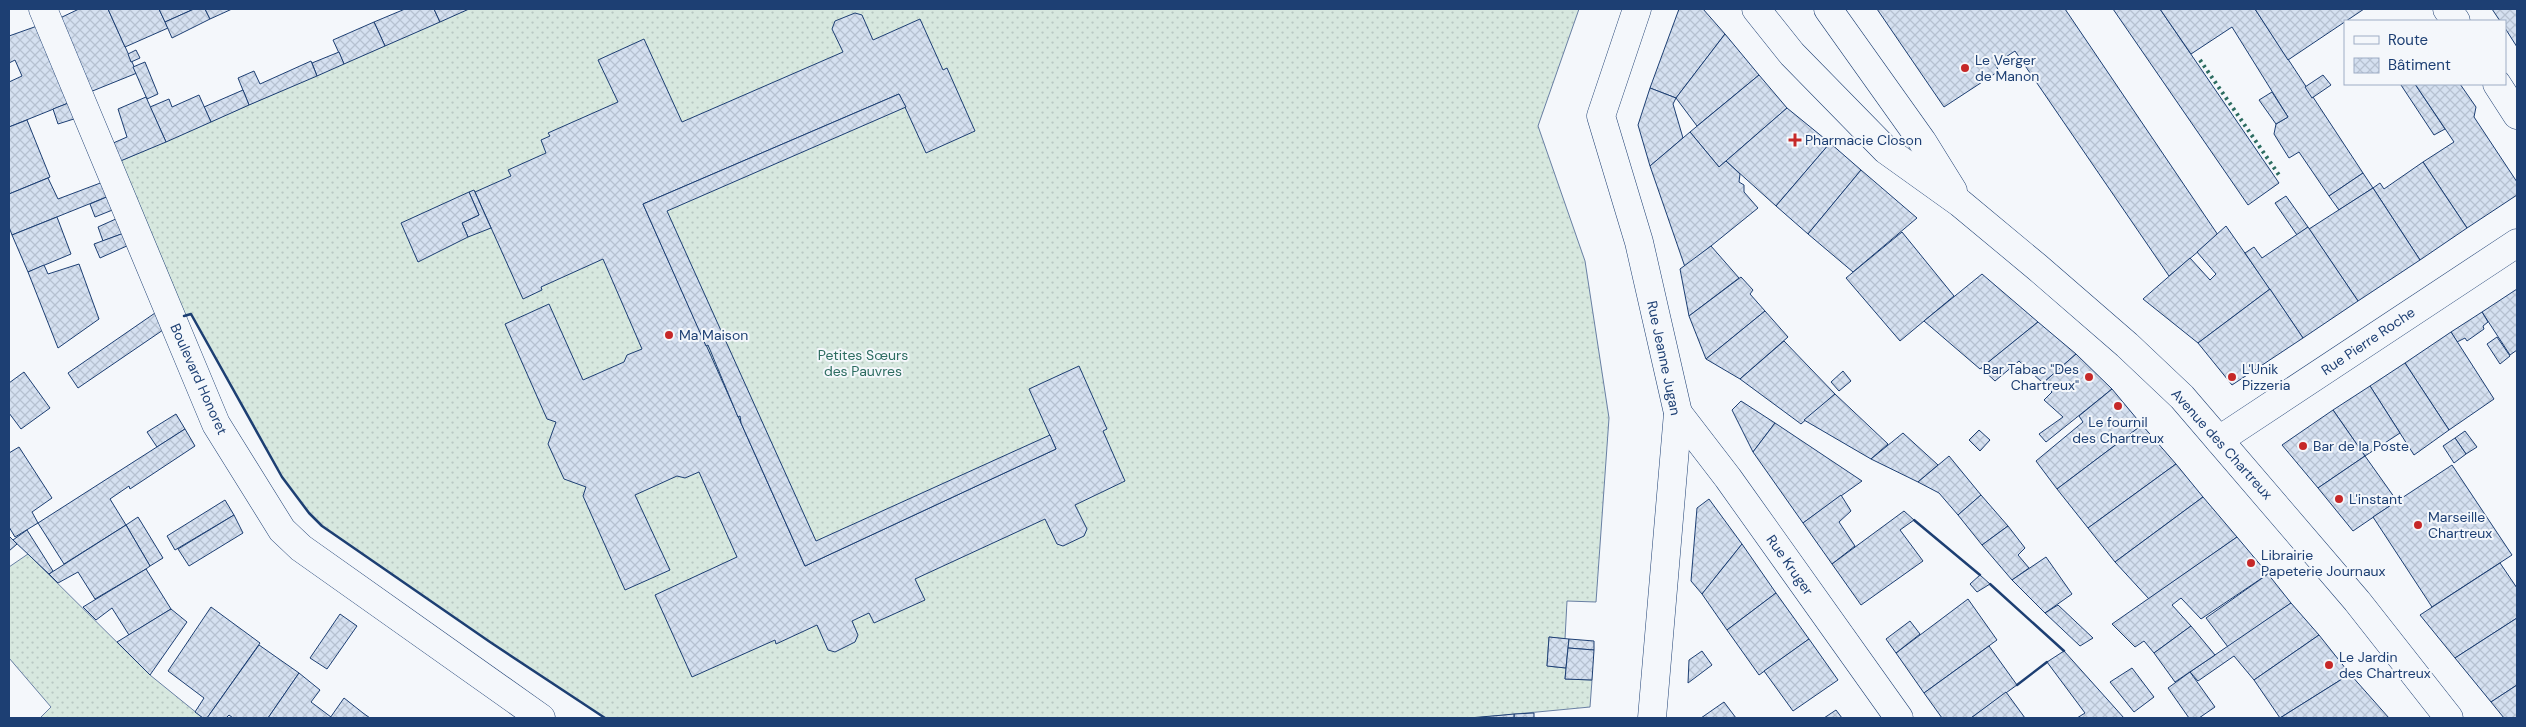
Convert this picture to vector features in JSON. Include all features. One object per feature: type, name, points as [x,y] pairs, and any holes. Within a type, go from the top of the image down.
[{"type":"street","name":"Boulevard Honoret","points":[[43,9],[216,424],[282,530],[301,548],[541,718]]},
{"type":"street","name":"Rue Jeanne Jugan","points":[[1637,9],[1601,116],[1639,242],[1678,413],[1652,718]]},
{"type":"street","name":"Avenue des Chartreux","points":[[1756,9],[1792,54],[1886,150],[1960,203],[2127,345],[2182,397],[2357,601],[2449,718]]},
{"type":"street","name":"Avenue des Chartreux","points":[[1828,9],[1922,141],[1960,203]]},
{"type":"street","points":[[2448,9],[2455,20]]},
{"type":"street","points":[[2498,85],[2517,115]]},
{"type":"street","name":"Rue Pierre Roche","points":[[2219,440],[2517,242]]},
{"type":"street","name":"Rue Kruger","points":[[1678,413],[1728,478],[1899,718]]},
{"type":"green space","name":"Petites Sœurs des Pauvres","points":[[468,9],[1579,9],[1538,126],[1585,261],[1609,418],[1596,602],[1567,601],[1565,639],[1549,637],[1547,666],[1566,668],[1565,679],[1592,680],[1590,707],[1474,718],[605,718],[490,642],[322,526],[309,513],[282,477],[191,314],[185,317],[118,162]]},
{"type":"green space","points":[[28,554],[150,675],[203,718],[40,718],[51,707],[9,658],[9,567]]},
{"type":"building","points":[[79,9],[108,9],[137,73],[90,92],[60,18]]},
{"type":"building","points":[[108,9],[159,9],[168,28],[125,47]]},
{"type":"building","points":[[159,9],[194,9],[165,22]]},
{"type":"building","points":[[194,9],[205,9],[210,19],[172,38],[165,22]]},
{"type":"building","points":[[205,9],[232,9],[210,19]]},
{"type":"building","points":[[405,9],[434,9],[440,22],[385,46],[374,22]]},
{"type":"building","points":[[434,9],[469,9],[440,22]]},
{"type":"building","points":[[1679,9],[1703,9],[1725,34],[1676,98],[1650,88]]},
{"type":"building","points":[[1877,9],[2065,9],[2218,235],[2169,276],[2015,51],[1995,64],[1999,71],[1944,107]]},
{"type":"building","points":[[2113,9],[2160,9],[2279,183],[2248,205]]},
{"type":"building","points":[[2160,9],[2255,9],[2363,173],[2329,196],[2299,152],[2289,158],[2274,134],[2276,124],[2288,117],[2232,27],[2191,54]]},
{"type":"building","points":[[2255,9],[2364,9],[2348,20],[2344,20],[2344,22],[2288,60]]},
{"type":"building","points":[[2492,9],[2517,9],[2517,47],[2506,30],[2506,20],[2499,20]]},
{"type":"building","name":"Ma Maison","points":[[855,13],[862,15],[873,40],[920,19],[943,70],[947,68],[975,131],[926,153],[899,94],[643,204],[805,566],[1056,449],[1029,389],[1079,366],[1107,429],[1103,431],[1125,481],[1075,505],[1087,529],[1084,536],[1063,546],[1057,544],[1045,519],[915,579],[925,600],[874,623],[869,613],[852,621],[858,635],[855,642],[835,652],[828,650],[817,625],[776,644],[775,640],[692,677],[655,595],[737,557],[699,472],[685,478],[677,476],[635,495],[670,570],[625,590],[583,496],[586,487],[564,479],[548,444],[556,422],[547,419],[505,324],[549,304],[583,380],[624,362],[627,355],[642,349],[603,259],[541,287],[542,290],[523,299],[475,192],[511,176],[508,170],[546,153],[541,140],[550,136],[548,133],[618,102],[598,60],[644,39],[682,122],[843,52],[832,29],[835,21]]},
{"type":"building","points":[[374,22],[385,46],[344,64],[333,40]]},
{"type":"building","points":[[40,25],[71,102],[9,127],[9,82],[22,76],[15,60],[9,63],[9,36]]},
{"type":"building","points":[[1725,34],[1759,75],[1697,126],[1676,98]]},
{"type":"building","points":[[136,50],[140,58],[131,62],[128,54]]},
{"type":"building","points":[[339,52],[344,64],[317,76],[312,63]]},
{"type":"building","points":[[311,61],[317,76],[249,105],[238,78],[254,71],[260,84]]},
{"type":"building","points":[[145,62],[158,94],[147,99],[133,67]]},
{"type":"building","points":[[1759,75],[1787,108],[1719,167],[1690,132]]},
{"type":"building","points":[[2323,75],[2331,85],[2312,98],[2305,87]]},
{"type":"building","points":[[2401,85],[2416,85],[2445,129],[2434,135]]},
{"type":"building","points":[[2416,85],[2461,85],[2476,107],[2474,117],[2517,182],[2517,195],[2467,228],[2423,162],[2454,142]]},
{"type":"building","points":[[1650,88],[1676,98],[1673,104],[1683,138],[1650,166],[1638,125]]},
{"type":"building","points":[[243,90],[249,105],[211,122],[204,107]]},
{"type":"building","points":[[2272,92],[2288,117],[2276,124],[2259,100]]},
{"type":"building","points":[[899,94],[906,107],[667,211],[816,541],[1050,435],[1056,449],[805,566],[741,423],[740,416],[738,417],[708,345],[706,346],[643,204]]},
{"type":"building","points":[[199,95],[211,122],[166,142],[150,107],[169,99],[172,107]]},
{"type":"building","points":[[146,97],[166,142],[118,162],[111,144],[127,137],[118,109]]},
{"type":"building","points":[[71,102],[77,118],[58,124],[53,109]]},
{"type":"building","points":[[1787,108],[1830,143],[1776,206],[1726,161]]},
{"type":"building","points":[[27,120],[50,177],[9,194],[9,127]]},
{"type":"building","points":[[1690,132],[1719,167],[1726,161],[1740,174],[1739,182],[1744,185],[1744,192],[1758,208],[1685,267],[1650,166]]},
{"type":"building","points":[[1830,143],[1861,170],[1808,234],[1776,206]]},
{"type":"building","points":[[2423,162],[2467,228],[2420,260],[2373,188],[2380,183],[2384,189]]},
{"type":"building","points":[[1861,170],[1917,218],[1853,272],[1808,234]]},
{"type":"building","points":[[2363,173],[2373,188],[2339,210],[2329,196]]},
{"type":"building","points":[[48,178],[58,199],[103,182],[109,196],[12,235],[9,227],[9,194]]},
{"type":"building","points":[[2373,188],[2420,260],[2358,301],[2309,229]]},
{"type":"building","points":[[474,190],[491,228],[468,237],[462,223],[479,215],[469,192]]},
{"type":"building","points":[[469,192],[479,215],[462,223],[468,237],[418,262],[401,223]]},
{"type":"building","points":[[109,196],[115,209],[95,217],[90,204]]},
{"type":"building","points":[[2286,196],[2308,227],[2297,235],[2275,203]]},
{"type":"building","points":[[57,217],[71,254],[28,272],[12,235]]},
{"type":"building","points":[[118,218],[124,233],[103,241],[98,227]]},
{"type":"building","points":[[2226,226],[2270,289],[2198,343],[2143,299],[2190,258],[2210,280],[2216,274],[2197,252]]},
{"type":"building","points":[[2308,227],[2358,301],[2303,338],[2245,253],[2254,247],[2262,258]]},
{"type":"building","points":[[1902,232],[1954,296],[1900,341],[1846,278]]},
{"type":"building","points":[[124,233],[129,245],[100,258],[94,244]]},
{"type":"building","points":[[1711,246],[1739,278],[1689,316],[1680,269]]},
{"type":"building","points":[[79,264],[99,319],[58,348],[28,272],[44,265],[48,274]]},
{"type":"building","points":[[1982,274],[2038,322],[1980,369],[1924,321]]},
{"type":"building","points":[[1741,277],[1753,290],[1750,294],[1765,311],[1706,359],[1689,316]]},
{"type":"building","points":[[2270,289],[2303,338],[2232,385],[2198,343]]},
{"type":"building","points":[[2517,289],[2517,350],[2510,355],[2482,312]]},
{"type":"building","points":[[1765,311],[1788,337],[1740,379],[1706,359]]},
{"type":"building","points":[[2482,312],[2488,322],[2483,326],[2484,329],[2467,341],[2465,338],[2457,342],[2451,332]]},
{"type":"building","points":[[155,313],[163,330],[78,388],[68,373]]},
{"type":"building","points":[[2038,322],[2076,354],[2043,383],[2019,361],[1995,381],[1981,368]]},
{"type":"building","points":[[2451,332],[2494,399],[2449,430],[2405,363]]},
{"type":"building","points":[[2497,337],[2510,356],[2500,364],[2487,344]]},
{"type":"building","points":[[1784,341],[1835,394],[1801,424],[1740,379]]},
{"type":"building","points":[[2076,354],[2112,389],[2046,442],[2039,434],[2063,417],[2044,400],[2052,392],[2043,383]]},
{"type":"building","points":[[2405,363],[2449,430],[2414,455],[2370,386]]},
{"type":"building","points":[[1843,371],[1851,381],[1839,391],[1831,382]]},
{"type":"building","points":[[24,372],[50,408],[21,429],[9,413],[9,383]]},
{"type":"building","points":[[2370,386],[2400,433],[2365,456],[2333,410]]},
{"type":"building","points":[[2112,389],[2142,425],[2057,489],[2036,461],[2083,422],[2079,416]]},
{"type":"building","points":[[1835,394],[1888,444],[1871,459],[1804,420]]},
{"type":"building","points":[[1741,401],[1775,423],[1753,452],[1732,410]]},
{"type":"building","points":[[2333,410],[2365,456],[2318,488],[2282,445]]},
{"type":"building","points":[[176,414],[185,429],[157,447],[147,432]]},
{"type":"building","points":[[1775,423],[1862,481],[1803,523],[1753,452]]},
{"type":"building","points":[[2142,425],[2176,464],[2088,528],[2057,489]]},
{"type":"building","points":[[185,429],[195,446],[130,489],[129,486],[110,499],[126,525],[64,564],[38,523]]},
{"type":"building","points":[[1979,430],[1990,440],[1980,451],[1969,440]]},
{"type":"building","points":[[2465,431],[2477,447],[2466,454],[2455,438]]},
{"type":"building","points":[[1903,433],[1938,465],[1918,482],[1871,459]]},
{"type":"building","points":[[2455,438],[2466,454],[2454,463],[2443,446]]},
{"type":"building","points":[[19,447],[52,498],[32,512],[38,523],[15,537],[9,527],[9,453]]},
{"type":"building","points":[[1949,456],[1981,495],[1958,515],[1939,493],[1918,482]]},
{"type":"building","points":[[2365,456],[2397,501],[2353,531],[2318,488]]},
{"type":"building","points":[[2176,464],[2203,497],[2115,562],[2088,528]]},
{"type":"building","points":[[2452,465],[2512,555],[2432,607],[2373,517]]},
{"type":"building","points":[[1841,495],[1851,511],[1839,522],[1855,546],[1832,564],[1803,523]]},
{"type":"building","points":[[1981,495],[2008,526],[1982,545],[1958,515]]},
{"type":"building","points":[[2203,497],[2237,537],[2149,599],[2115,562]]},
{"type":"building","points":[[1709,499],[1742,544],[1702,594],[1691,581],[1697,508]]},
{"type":"building","points":[[225,500],[234,515],[175,550],[167,536]]},
{"type":"building","points":[[1904,511],[1914,520],[1900,530],[1923,561],[1861,605],[1832,564]]},
{"type":"building","points":[[234,515],[243,533],[189,566],[178,549]]},
{"type":"building","points":[[138,517],[163,558],[150,566],[126,525]]},
{"type":"building","points":[[126,525],[150,566],[146,569],[95,599],[78,572],[58,583],[49,574]]},
{"type":"building","points":[[2008,526],[2025,548],[2018,555],[2029,568],[2012,580],[1982,545]]},
{"type":"building","points":[[27,530],[53,571],[49,574],[13,540]]},
{"type":"building","points":[[9,536],[17,544],[9,551]]},
{"type":"building","points":[[2237,537],[2268,574],[2201,619],[2181,598],[2172,605],[2191,626],[2154,653],[2144,641],[2135,647],[2112,624]]},
{"type":"building","points":[[1742,544],[1776,593],[1727,630],[1702,594]]},
{"type":"building","points":[[2046,557],[2072,594],[2045,613],[2012,580]]},
{"type":"building","points":[[2500,563],[2517,588],[2517,618],[2455,658],[2420,615]]},
{"type":"building","points":[[146,569],[171,609],[129,635],[112,608],[96,620],[83,607]]},
{"type":"building","points":[[2268,574],[2291,603],[2228,647],[2206,618]]},
{"type":"building","points":[[1980,575],[1990,584],[1977,592],[1970,584]]},
{"type":"building","points":[[1776,593],[1809,639],[1759,675],[1727,630]]},
{"type":"building","points":[[1968,599],[1997,640],[1924,693],[1896,653]]},
{"type":"building","points":[[2291,603],[2319,635],[2254,680],[2234,656],[2198,681],[2190,672]]},
{"type":"building","points":[[2058,605],[2093,638],[2080,646],[2045,613]]},
{"type":"building","points":[[211,607],[260,643],[207,718],[203,718],[195,712],[204,698],[168,671]]},
{"type":"building","points":[[171,609],[187,622],[150,675],[117,642]]},
{"type":"building","points":[[340,614],[357,626],[327,669],[310,658]]},
{"type":"building","points":[[2517,618],[2517,685],[2491,702],[2455,658]]},
{"type":"building","points":[[1910,621],[1920,634],[1896,653],[1886,639]]},
{"type":"building","points":[[2191,626],[2215,655],[2175,682],[2154,653]]},
{"type":"building","points":[[2319,635],[2350,674],[2280,718],[2254,680]]},
{"type":"building","points":[[1549,637],[1569,639],[1566,668],[1547,666]]},
{"type":"building","points":[[1569,639],[1594,641],[1594,650],[1568,648]]},
{"type":"building","points":[[1809,639],[1838,680],[1793,711],[1764,671]]},
{"type":"building","points":[[259,645],[299,673],[268,718],[233,718],[229,715],[226,718],[207,718]]},
{"type":"building","points":[[1989,646],[2017,685],[1971,718],[1942,718],[1924,693]]},
{"type":"building","points":[[1568,648],[1594,650],[1592,680],[1565,679]]},
{"type":"building","points":[[1702,651],[1712,665],[1688,683],[1689,660]]},
{"type":"building","points":[[2064,651],[2124,718],[2077,718],[2085,713],[2047,662]]},
{"type":"building","points":[[2132,668],[2154,697],[2134,712],[2110,682]]},
{"type":"building","points":[[2190,672],[2215,707],[2199,718],[2189,718],[2168,688]]},
{"type":"building","points":[[299,673],[320,690],[311,702],[331,717],[268,718]]},
{"type":"building","points":[[2350,674],[2389,718],[2280,718]]},
{"type":"building","points":[[2517,685],[2517,718],[2504,718],[2491,702]]},
{"type":"building","points":[[2006,692],[2025,718],[1971,718]]},
{"type":"building","points":[[344,698],[363,713],[370,718],[330,718]]},
{"type":"building","points":[[1724,702],[1736,718],[1701,718]]},
{"type":"building","points":[[1836,710],[1842,718],[1824,718]]},
{"type":"building","points":[[1534,713],[1534,718],[1514,718],[1514,714]]},
{"type":"building","points":[[1514,714],[1514,718],[1469,718],[1504,715]]},
{"type":"hedge","points":[[2200,60],[2279,175]]},
{"type":"wall","points":[[184,316],[191,314],[282,477],[309,513],[322,526],[490,642],[605,718]]},
{"type":"wall","points":[[1914,520],[1980,575]]},
{"type":"wall","points":[[1990,584],[2064,651]]},
{"type":"wall","points":[[2017,685],[2047,662]]},
{"type":"place","name":"Le Verger de Manon","points":[[1965,68]]},
{"type":"place","name":"Pharmacie Closon","points":[[1795,140]]},
{"type":"place","name":"Ma Maison","points":[[669,335]]},
{"type":"place","name":"Bar Tabac \"Des Chartreux\"","points":[[2089,377]]},
{"type":"place","name":"L'Unik Pizzeria","points":[[2232,377]]},
{"type":"place","name":"Le fournil des Chartreux","points":[[2118,406]]},
{"type":"place","name":"Bar de la Poste","points":[[2303,446]]},
{"type":"place","name":"L'instant","points":[[2339,499]]},
{"type":"place","name":"Marseille Chartreux","points":[[2418,525]]},
{"type":"place","name":"Librairie Papeterie Journaux","points":[[2251,563]]},
{"type":"place","name":"Le Jardin des Chartreux","points":[[2329,665]]}]
